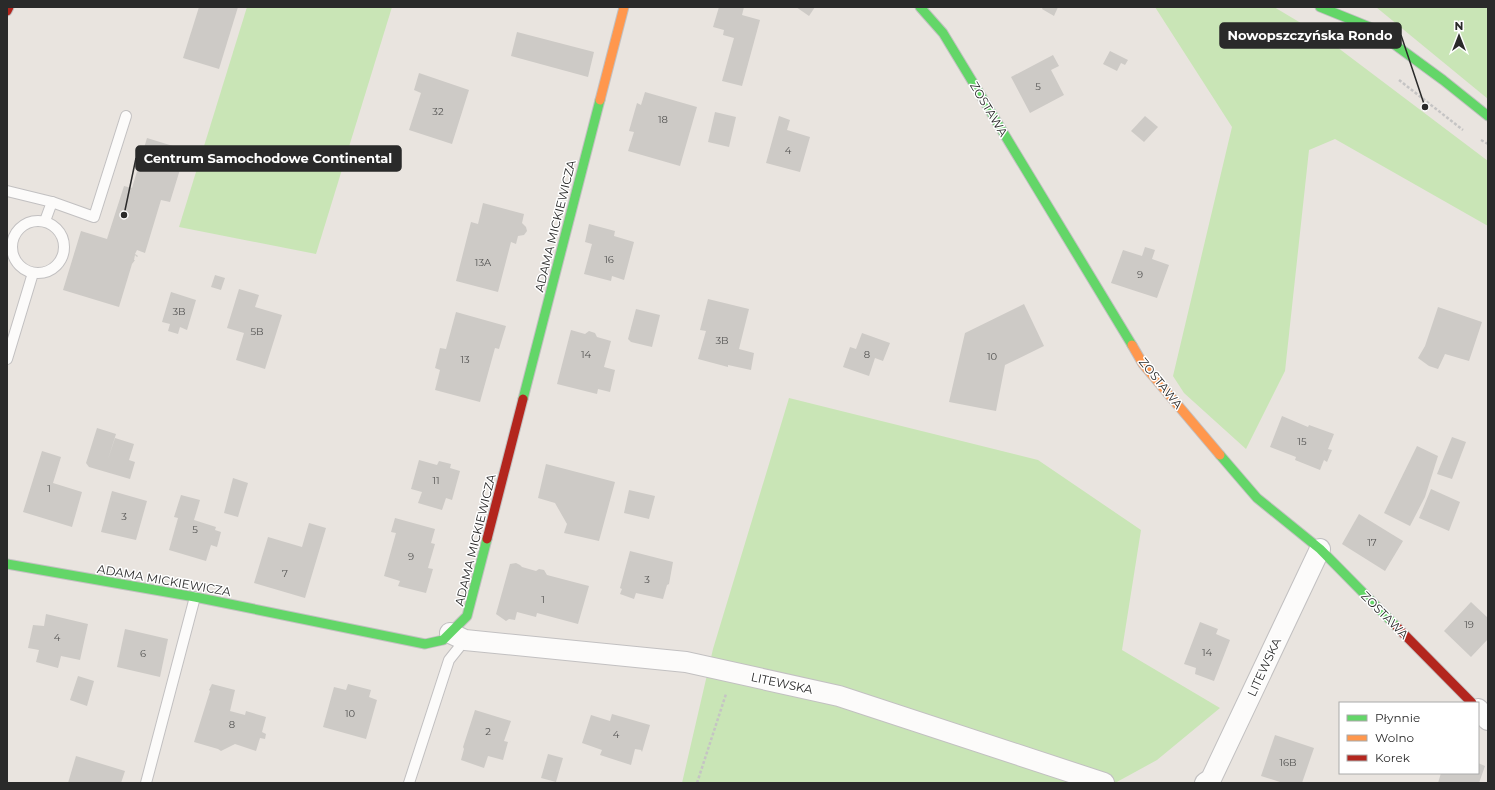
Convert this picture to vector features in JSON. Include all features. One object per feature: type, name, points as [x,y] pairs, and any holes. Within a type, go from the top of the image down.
[{"type":"street","points":[[7,11],[9,7]]},
{"type":"street","name":"ADAMA MICKIEWICZA","points":[[7,564],[195,597],[425,644],[457,636],[467,616],[624,7]]},
{"type":"street","name":"ZOSTAWA","points":[[920,7],[943,33],[1143,364],[1257,498],[1320,549],[1471,702]]},
{"type":"street","points":[[1320,7],[1372,28],[1443,80],[1488,116]]},
{"type":"street","points":[[1359,12],[1372,28]]},
{"type":"street","name":"LITEWSKA","points":[[1204,783],[1211,778],[1320,549]]},
{"type":"street","name":"LITEWSKA","points":[[457,636],[686,662],[839,696],[1104,783]]},
{"type":"street","points":[[1479,710],[1488,720]]},
{"type":"lane","points":[[7,191],[52,202],[94,217],[126,116]]},
{"type":"lane","points":[[45,221],[52,202]]},
{"type":"lane","points":[[37,220],[45,221],[54,226],[60,232],[64,240],[62,258],[57,265],[50,270],[42,273],[33,273],[25,270],[10,259],[12,241],[15,233],[21,226],[28,222],[37,220]]},
{"type":"lane","points":[[7,358],[33,273]]},
{"type":"lane","points":[[146,783],[195,597]]},
{"type":"lane","points":[[409,783],[457,636]]},
{"type":"path","points":[[697,783],[732,672]]},
{"type":"green space","points":[[247,7],[392,7],[316,254],[179,227]]},
{"type":"green space","points":[[1155,7],[1274,7],[1321,35],[1488,161],[1488,226],[1335,139],[1309,150],[1285,371],[1246,449],[1184,393],[1173,376],[1232,127]]},
{"type":"green space","points":[[1376,7],[1488,7],[1488,99]]},
{"type":"green space","points":[[789,398],[1038,460],[1141,530],[1122,650],[1220,708],[1157,760],[1115,783],[682,783],[713,649]]},
{"type":"building","points":[[199,7],[238,7],[219,69],[183,58]]},
{"type":"building","points":[[719,7],[744,7],[742,15],[760,20],[742,86],[722,81],[734,38],[723,35],[724,30],[713,27]]},
{"type":"building","points":[[796,7],[815,7],[809,16]]},
{"type":"building","points":[[1043,7],[1058,7],[1054,16],[1042,9]]},
{"type":"building","points":[[517,32],[594,52],[588,77],[511,56]]},
{"type":"building","points":[[1110,51],[1128,60],[1125,65],[1121,63],[1117,71],[1103,64]]},
{"type":"building","points":[[1053,55],[1059,66],[1051,70],[1064,95],[1030,113],[1011,77]]},
{"type":"building","points":[[419,73],[469,90],[452,144],[409,130],[421,93],[414,90]]},
{"type":"building","points":[[645,92],[697,107],[680,166],[628,151],[634,132],[629,131],[637,103],[641,105]]},
{"type":"building","points":[[715,112],[736,117],[729,147],[708,142]]},
{"type":"building","points":[[779,116],[790,120],[787,130],[810,137],[800,172],[766,163]]},
{"type":"building","points":[[1145,116],[1158,127],[1144,142],[1131,131]]},
{"type":"building","points":[[147,138],[186,150],[170,202],[161,200],[145,253],[137,250],[135,254],[138,256],[137,257],[135,255],[135,260],[132,264],[119,307],[63,290],[81,231],[107,239],[124,186],[132,188]]},
{"type":"building","points":[[483,203],[524,214],[522,223],[526,227],[527,231],[524,235],[518,236],[516,244],[511,242],[498,292],[456,281],[471,222],[478,224]]},
{"type":"building","points":[[589,224],[615,231],[614,236],[634,242],[624,280],[612,276],[611,281],[584,274],[592,244],[585,242]]},
{"type":"building","points":[[1145,247],[1155,250],[1152,259],[1169,265],[1157,298],[1111,283],[1123,250],[1142,256]]},
{"type":"building","points":[[215,275],[225,278],[221,290],[211,287]]},
{"type":"building","points":[[239,289],[259,295],[255,307],[282,315],[265,369],[236,360],[244,333],[227,328]]},
{"type":"building","points":[[171,292],[196,300],[187,330],[180,327],[178,334],[168,331],[170,324],[162,322]]},
{"type":"building","points":[[708,299],[749,309],[739,349],[754,353],[751,370],[728,365],[728,367],[698,359],[706,331],[700,330]]},
{"type":"building","points":[[1024,304],[1044,346],[1005,365],[996,411],[949,402],[965,333]]},
{"type":"building","points":[[1438,307],[1482,322],[1469,361],[1445,354],[1438,369],[1429,366],[1418,358],[1425,346]]},
{"type":"building","points":[[636,309],[660,315],[652,347],[631,342],[628,339]]},
{"type":"building","points":[[456,312],[506,326],[499,349],[495,348],[480,402],[435,390],[440,370],[435,368],[440,348],[446,349]]},
{"type":"building","points":[[571,330],[585,334],[589,331],[595,333],[597,337],[611,341],[604,367],[615,370],[610,392],[598,389],[597,394],[557,384]]},
{"type":"building","points":[[862,333],[890,343],[883,361],[875,358],[869,376],[843,367],[850,347],[856,349]]},
{"type":"building","points":[[1282,416],[1308,427],[1309,425],[1334,434],[1328,449],[1332,450],[1327,462],[1324,460],[1320,470],[1295,460],[1296,457],[1270,447]]},
{"type":"building","points":[[97,428],[116,434],[108,459],[115,438],[134,444],[129,460],[135,462],[130,479],[89,467],[86,463]]},
{"type":"building","points":[[1452,437],[1466,442],[1452,479],[1437,474]]},
{"type":"building","points":[[1417,446],[1438,456],[1425,497],[1410,526],[1384,513]]},
{"type":"building","points":[[42,451],[61,457],[53,483],[82,492],[72,527],[23,512]]},
{"type":"building","points":[[419,460],[437,465],[439,461],[451,464],[450,468],[460,471],[452,500],[446,498],[442,510],[418,503],[422,492],[411,489]]},
{"type":"building","points":[[546,464],[615,482],[599,541],[564,533],[567,524],[555,503],[538,498]]},
{"type":"building","points":[[233,478],[248,483],[238,517],[224,513]]},
{"type":"building","points":[[1431,489],[1460,502],[1449,531],[1419,518]]},
{"type":"building","points":[[629,490],[655,496],[649,519],[624,513]]},
{"type":"building","points":[[112,491],[147,501],[136,540],[101,532]]},
{"type":"building","points":[[181,495],[200,500],[194,520],[216,527],[215,530],[221,532],[217,547],[211,545],[206,561],[169,550],[178,518],[174,517]]},
{"type":"building","points":[[1359,514],[1403,541],[1385,571],[1342,544]]},
{"type":"building","points":[[395,518],[435,529],[431,543],[435,544],[428,568],[433,569],[426,593],[398,586],[400,581],[384,576],[396,533],[391,532]]},
{"type":"building","points":[[309,523],[326,528],[305,598],[254,583],[268,537],[302,547]]},
{"type":"building","points":[[630,551],[673,562],[669,584],[667,585],[663,599],[636,593],[634,599],[620,594],[622,589],[620,588]]},
{"type":"building","points":[[516,563],[522,567],[536,571],[539,569],[544,570],[547,575],[589,586],[578,624],[537,613],[536,617],[517,612],[515,620],[509,619],[506,621],[496,614],[510,564]]},
{"type":"building","points":[[1471,602],[1488,618],[1488,639],[1471,657],[1444,631]]},
{"type":"building","points":[[46,614],[88,624],[80,660],[61,656],[58,668],[36,662],[39,650],[28,648],[33,625],[44,626]]},
{"type":"building","points":[[1200,622],[1218,629],[1216,634],[1230,640],[1214,681],[1195,674],[1196,668],[1184,664]]},
{"type":"building","points":[[125,629],[168,639],[160,677],[117,667]]},
{"type":"building","points":[[78,676],[94,681],[87,706],[70,700]]},
{"type":"building","points":[[212,684],[235,690],[230,711],[245,715],[246,711],[266,717],[262,732],[266,734],[265,739],[260,738],[256,751],[235,744],[221,751],[194,742]]},
{"type":"building","points":[[348,684],[371,690],[369,697],[377,700],[366,739],[323,727],[334,687],[346,690]]},
{"type":"building","points":[[475,710],[511,721],[504,741],[508,742],[503,760],[488,756],[484,768],[461,760],[464,749],[463,747]]},
{"type":"building","points":[[612,714],[650,725],[642,752],[641,750],[635,749],[631,765],[600,755],[602,750],[582,743],[591,715],[610,721]]},
{"type":"building","points":[[1275,735],[1314,748],[1302,783],[1283,783],[1261,776]]},
{"type":"building","points":[[548,754],[563,758],[556,782],[541,778]]},
{"type":"building","points":[[76,756],[125,771],[121,783],[68,783]]},
{"type":"building","points":[[1479,763],[1485,766],[1479,783],[1438,783],[1441,774],[1479,774]]},
{"type":"traffic: fast","points":[[920,7],[943,33],[1132,345]]},
{"type":"traffic: fast","points":[[1320,7],[1372,28],[1443,80],[1488,116]]},
{"type":"traffic: fast","points":[[523,399],[600,100]]},
{"type":"traffic: fast","points":[[1220,455],[1257,498],[1320,549],[1397,627]]},
{"type":"traffic: fast","points":[[7,564],[195,597],[425,644],[443,640],[467,616],[487,539]]},
{"type":"traffic: slow","points":[[600,100],[624,7]]},
{"type":"traffic: slow","points":[[1132,345],[1143,364],[1220,455]]},
{"type":"traffic: jam","points":[[7,11],[9,7]]},
{"type":"traffic: jam","points":[[487,539],[523,399]]},
{"type":"traffic: jam","points":[[1397,627],[1471,702]]},
{"type":"place","name":"Nowopszczyńska Rondo","points":[[1425,107]]},
{"type":"place","name":"Centrum Samochodowe Continental","points":[[124,215]]}]
